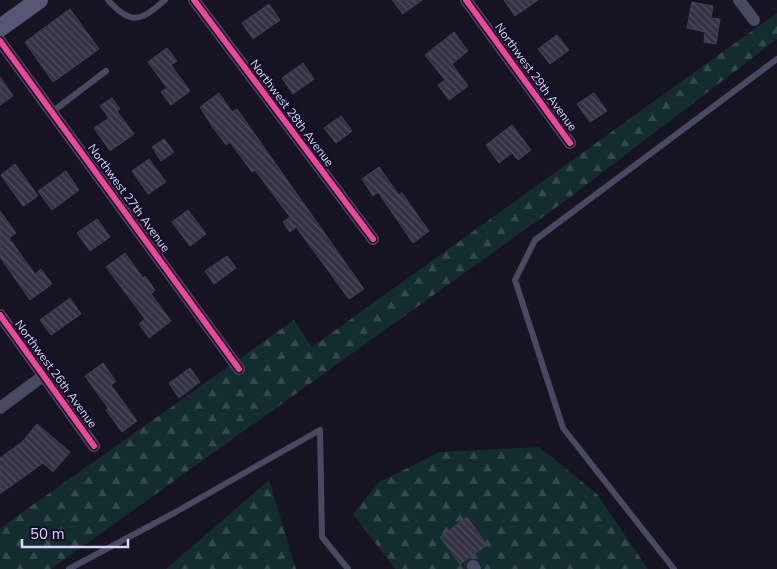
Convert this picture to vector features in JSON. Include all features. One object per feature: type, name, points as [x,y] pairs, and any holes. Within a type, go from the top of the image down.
[{"type":"main road","points":[[0,28],[39,0]]},
{"type":"street","name":"Northwest 28th Avenue","points":[[194,0],[372,239]]},
{"type":"street","name":"Northwest 29th Avenue","points":[[466,0],[570,143]]},
{"type":"street","points":[[739,0],[754,20]]},
{"type":"street","name":"Northwest 27th Avenue","points":[[0,41],[240,369]]},
{"type":"street","name":"Northwest 26th Avenue","points":[[0,314],[94,446]]},
{"type":"street","points":[[0,408],[43,376]]},
{"type":"lane","points":[[108,0],[123,16],[132,18],[150,13],[165,0]]},
{"type":"lane","points":[[674,569],[563,428],[515,280],[535,240],[777,59]]},
{"type":"lane","points":[[52,112],[106,72]]},
{"type":"lane","points":[[69,569],[174,513],[320,430],[322,536],[348,569]]},
{"type":"green space","points":[[777,13],[777,39],[565,201],[51,569],[0,569],[0,528],[294,320],[312,347]]},
{"type":"green space","points":[[539,447],[597,494],[648,569],[395,569],[353,514],[379,482],[440,452]]},
{"type":"green space","points":[[269,480],[296,569],[166,569]]},
{"type":"building","points":[[392,0],[422,0],[403,14]]},
{"type":"building","points":[[504,0],[538,0],[515,16]]},
{"type":"building","points":[[692,2],[713,6],[711,18],[720,19],[716,44],[704,42],[705,32],[687,28]]},
{"type":"building","points":[[269,4],[280,20],[253,39],[242,23]]},
{"type":"building","points":[[70,9],[99,49],[53,82],[25,42]]},
{"type":"building","points":[[454,32],[468,51],[452,64],[468,86],[449,100],[438,85],[445,80],[425,55]]},
{"type":"building","points":[[557,35],[569,50],[550,64],[538,49]]},
{"type":"building","points":[[167,48],[177,61],[171,65],[190,91],[171,105],[161,92],[167,88],[148,62]]},
{"type":"building","points":[[303,63],[314,79],[293,94],[282,78]]},
{"type":"building","points":[[0,77],[13,96],[0,105]]},
{"type":"building","points":[[219,93],[232,112],[237,109],[364,289],[349,299],[296,227],[290,232],[283,222],[290,217],[255,170],[252,172],[230,142],[226,145],[200,107]]},
{"type":"building","points":[[594,93],[607,111],[590,122],[577,104]]},
{"type":"building","points":[[112,98],[120,109],[117,111],[134,134],[110,151],[94,128],[109,118],[100,106]]},
{"type":"building","points":[[341,116],[352,131],[336,143],[324,128]]},
{"type":"building","points":[[512,125],[531,150],[518,160],[512,153],[499,163],[486,145]]},
{"type":"building","points":[[164,139],[174,152],[161,161],[152,147]]},
{"type":"building","points":[[149,159],[166,182],[148,194],[132,171]]},
{"type":"building","points":[[15,164],[38,196],[23,206],[1,175]]},
{"type":"building","points":[[379,167],[399,195],[402,193],[429,231],[413,243],[378,192],[373,196],[362,179]]},
{"type":"building","points":[[66,171],[79,190],[52,210],[38,191]]},
{"type":"building","points":[[188,210],[206,234],[190,246],[172,222]]},
{"type":"building","points":[[0,211],[16,233],[9,238],[35,274],[41,269],[52,284],[30,300],[0,257]]},
{"type":"building","points":[[97,219],[110,237],[90,251],[77,233]]},
{"type":"building","points":[[125,253],[143,278],[145,276],[155,290],[151,294],[171,321],[149,338],[139,324],[145,319],[106,267]]},
{"type":"building","points":[[227,256],[236,268],[214,284],[205,271]]},
{"type":"building","points":[[70,298],[81,314],[51,335],[40,320]]},
{"type":"building","points":[[103,363],[116,381],[111,385],[137,421],[122,432],[106,410],[108,408],[85,376]]},
{"type":"building","points":[[190,368],[200,382],[179,398],[169,383]]},
{"type":"building","points":[[37,424],[70,452],[53,472],[43,463],[0,494],[0,458],[22,442]]},
{"type":"building","points":[[467,517],[487,545],[460,564],[440,537]]},
{"type":"cycle path","points":[[194,0],[373,239]]},
{"type":"cycle path","points":[[466,0],[570,143]]},
{"type":"cycle path","points":[[0,41],[239,369]]},
{"type":"cycle path","points":[[0,315],[94,446]]}]
